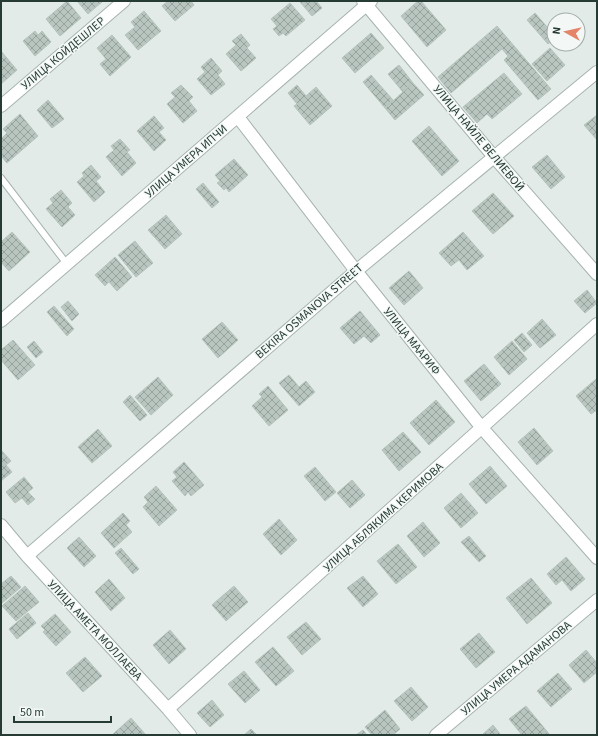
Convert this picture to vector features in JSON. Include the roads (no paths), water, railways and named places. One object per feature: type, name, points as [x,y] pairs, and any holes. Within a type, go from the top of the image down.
[{"type":"street","name":"УЛИЦА КОЙДЕШЛЕР","points":[[1,106],[124,1]]},
{"type":"street","name":"УЛИЦА УМЕРА ИПЧИ","points":[[1,321],[238,117],[367,2]]},
{"type":"street","name":"УЛИЦА НАЙЛЕ ВЕЛИЕВОЙ","points":[[367,2],[494,157],[597,274]]},
{"type":"street","name":"BEKIRA OSMANOVA STREET","points":[[27,556],[356,271],[597,72]]},
{"type":"street","name":"УЛИЦА МААРИФ","points":[[238,117],[356,271],[482,428],[597,558]]},
{"type":"street","name":"УЛИЦА АБЛЯКИМА КЕРИМОВА","points":[[168,709],[597,324]]},
{"type":"street","name":"УЛИЦА АМЕТА МОЛЛАЕВА","points":[[1,524],[27,556],[168,709],[190,735]]},
{"type":"street","name":"УЛИЦА УМЕРА АДАМАНОВА","points":[[436,735],[597,600]]},
{"type":"lane","points":[[1,178],[67,264]]}]
